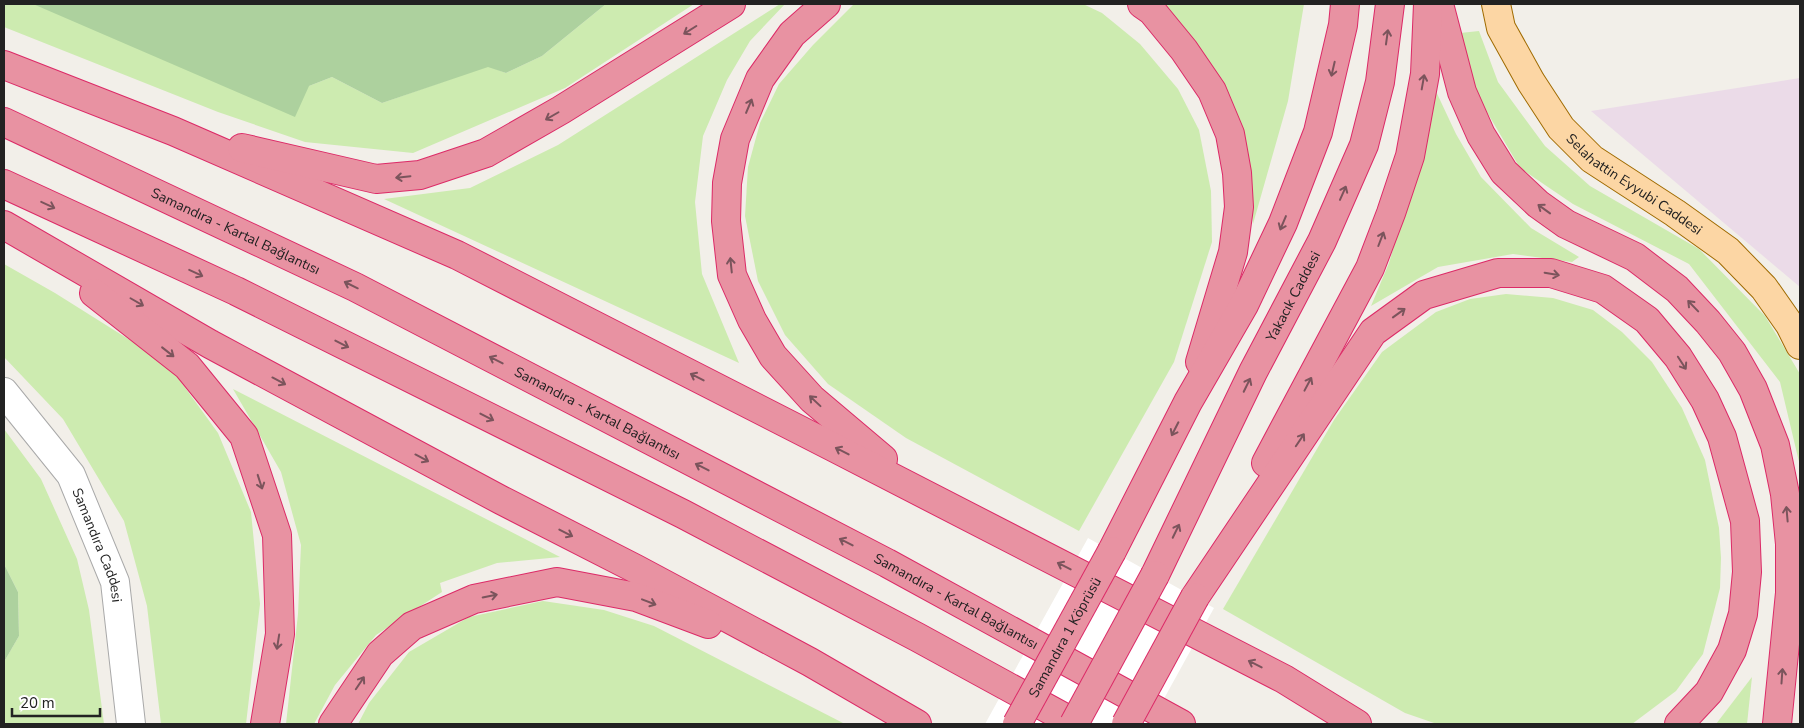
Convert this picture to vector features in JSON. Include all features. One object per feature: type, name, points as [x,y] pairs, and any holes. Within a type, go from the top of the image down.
[{"type":"highway","points":[[174,131],[376,179],[420,175],[486,153],[561,110],[731,4]]},
{"type":"highway","points":[[826,4],[792,34],[760,79],[735,139],[727,183],[726,221],[732,275],[752,320],[773,356],[812,399],[875,453],[949,507]]},
{"type":"highway","points":[[1142,4],[1152,11],[1184,50],[1212,91],[1230,134],[1237,173],[1239,207],[1233,252],[1188,402]]},
{"type":"highway","points":[[1188,402],[1244,305],[1283,223],[1318,132],[1343,25],[1344,4]]},
{"type":"highway","name":"Yakacık Caddesi","points":[[1075,724],[1155,575],[1253,372],[1322,241],[1364,145],[1380,82],[1390,4]]},
{"type":"highway","points":[[1126,724],[1374,259],[1410,156],[1425,74],[1428,4]]},
{"type":"highway","points":[[1439,4],[1462,92],[1481,135],[1504,172],[1538,204],[1566,224],[1636,257],[1677,289],[1708,322],[1732,352],[1752,389],[1775,446],[1785,494],[1790,544],[1790,593],[1777,724]]},
{"type":"highway","points":[[4,65],[174,131],[457,256],[1284,679],[1379,724]]},
{"type":"highway","name":"Samandıra - Kartal Bağlantısı","points":[[4,122],[355,287],[887,563],[1181,724]]},
{"type":"highway","points":[[4,184],[236,291],[674,510],[917,636],[1075,724]]},
{"type":"highway","points":[[4,226],[218,349],[810,662],[917,724]]},
{"type":"highway","points":[[4,226],[85,286],[187,366],[244,436],[277,535],[280,634],[265,724]]},
{"type":"highway","points":[[1195,597],[1373,332],[1424,295],[1498,273],[1551,273],[1603,289],[1647,320],[1678,357],[1705,400],[1722,437],[1745,521],[1747,572],[1743,614],[1732,650],[1709,692],[1678,724]]},
{"type":"highway","name":"Samandıra 1 Köprüsü","points":[[1017,724],[1112,551],[1188,402]]},
{"type":"highway","points":[[333,724],[380,654],[412,626],[474,599],[557,582],[636,597],[810,662]]},
{"type":"highway","points":[[1284,679],[1357,724]]},
{"type":"main road","name":"Selahattin Eyyubi Caddesi","points":[[1496,4],[1501,28],[1531,82],[1561,128],[1592,160],[1675,213],[1728,251],[1764,288],[1790,325],[1800,345]]},
{"type":"street","name":"Samandıra Caddesi","points":[[4,392],[71,475],[114,582],[131,724]]},
{"type":"shaded area","points":[[1800,78],[1800,287],[1591,111]]},
{"type":"green space","points":[[4,4],[33,4],[309,86],[332,77],[382,103],[488,66],[506,73],[542,56],[606,4],[694,4],[565,88],[413,153],[305,142],[218,112],[4,27]]},
{"type":"green space","points":[[33,4],[606,4],[542,56],[506,73],[488,67],[382,103],[332,77],[309,86],[295,117]]},
{"type":"green space","points":[[780,4],[785,4],[750,41],[727,80],[703,136],[695,202],[702,274],[739,363],[384,199],[470,188],[558,145]]},
{"type":"green space","points":[[854,4],[1083,4],[1102,13],[1140,44],[1178,89],[1199,130],[1211,191],[1212,242],[1174,362],[1079,531],[906,438],[828,384],[785,335],[758,281],[745,216],[748,167],[760,123],[779,84],[813,45]]},
{"type":"green space","points":[[1155,4],[1304,4],[1288,101],[1253,224],[1248,168]]},
{"type":"green space","points":[[1479,31],[1498,82],[1545,146],[1590,186],[1699,249],[1765,316],[1800,374],[1800,466],[1780,382],[1689,264],[1573,204],[1520,168],[1471,85],[1460,33]]},
{"type":"green space","points":[[1433,85],[1456,134],[1481,177],[1531,228],[1579,257],[1572,262],[1513,254],[1438,267],[1371,306],[1389,263],[1418,164]]},
{"type":"green space","points":[[4,264],[55,293],[168,364],[218,433],[251,512],[260,604],[246,724],[161,724],[147,606],[124,521],[63,419],[4,357]]},
{"type":"green space","points":[[1506,294],[1553,298],[1593,310],[1622,332],[1652,362],[1682,408],[1705,460],[1719,528],[1721,558],[1720,588],[1703,654],[1676,691],[1632,724],[1437,724],[1405,713],[1223,609],[1334,420],[1382,352],[1436,312],[1470,299]]},
{"type":"green space","points":[[233,389],[560,557],[497,563],[440,583],[442,592],[376,635],[335,685],[314,724],[286,724],[298,614],[301,545],[281,472]]},
{"type":"green space","points":[[4,429],[41,479],[77,559],[89,610],[104,724],[4,724],[4,662],[19,636],[18,592],[4,564]]},
{"type":"green space","points":[[4,564],[18,592],[19,636],[4,662]]},
{"type":"green space","points":[[543,601],[604,610],[654,626],[845,724],[358,724],[369,703],[409,652],[469,617]]},
{"type":"green space","points":[[1752,677],[1747,724],[1716,724]]},
{"type":"pier","points":[[1088,538],[1214,608],[1150,724],[985,724]]}]
